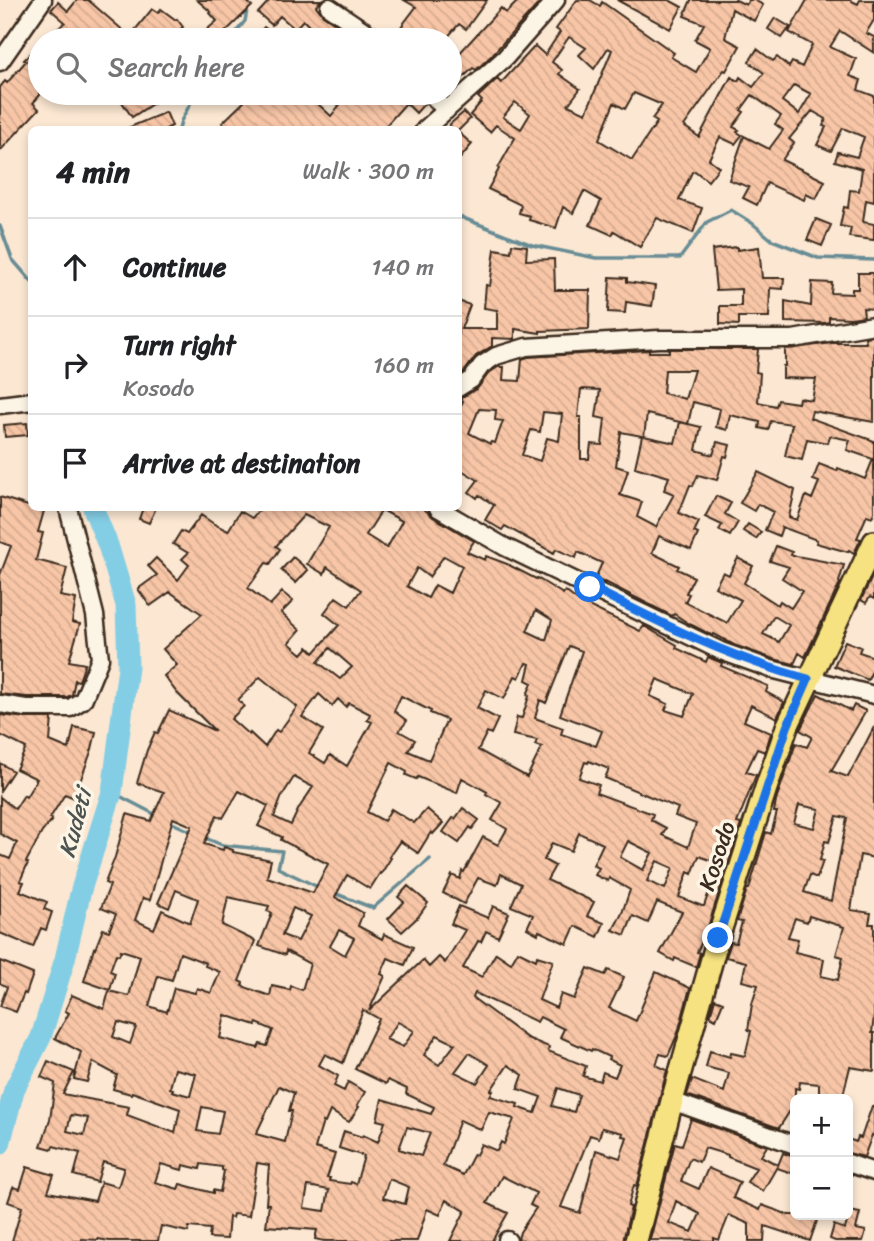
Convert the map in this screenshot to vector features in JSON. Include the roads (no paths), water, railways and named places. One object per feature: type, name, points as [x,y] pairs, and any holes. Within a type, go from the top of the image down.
[{"type":"main road","name":"Kosodo","points":[[636,1241],[718,938],[787,727],[874,542]]},
{"type":"street","points":[[0,62],[43,0]]},
{"type":"street","points":[[462,97],[505,58],[556,0]]},
{"type":"street","points":[[329,7],[360,28]]},
{"type":"street","points":[[441,105],[446,111]]},
{"type":"street","points":[[429,126],[453,105]]},
{"type":"street","points":[[462,386],[471,380],[482,365],[496,356],[526,347],[659,340],[793,339],[874,325]]},
{"type":"street","points":[[0,405],[28,402]]},
{"type":"street","points":[[0,704],[26,708],[70,708],[83,700],[100,659],[95,615],[69,511]]},
{"type":"street","points":[[443,511],[505,547],[721,651],[771,669],[874,695]]},
{"type":"street","points":[[672,1101],[790,1143]]},
{"type":"street","points":[[853,1165],[874,1172]]},
{"type":"waterway","name":"Kudeti","points":[[239,28],[245,21],[249,0]]},
{"type":"waterway","name":"Kudeti","points":[[180,126],[190,105]]},
{"type":"waterway","points":[[462,218],[532,245],[596,258],[680,258],[707,222],[731,210],[772,240],[818,258],[874,260]]},
{"type":"waterway","points":[[0,226],[12,259],[28,277]]},
{"type":"waterway","name":"Kudeti","points":[[0,1144],[14,1090],[41,1037],[65,959],[81,890],[112,792],[128,667],[126,605],[108,545],[94,511]]},
{"type":"waterway","points":[[112,792],[158,816]]},
{"type":"waterway","points":[[168,821],[192,832]]},
{"type":"waterway","points":[[203,837],[222,845],[282,851],[278,868],[320,888]]},
{"type":"waterway","points":[[334,893],[373,908],[430,859]]}]
